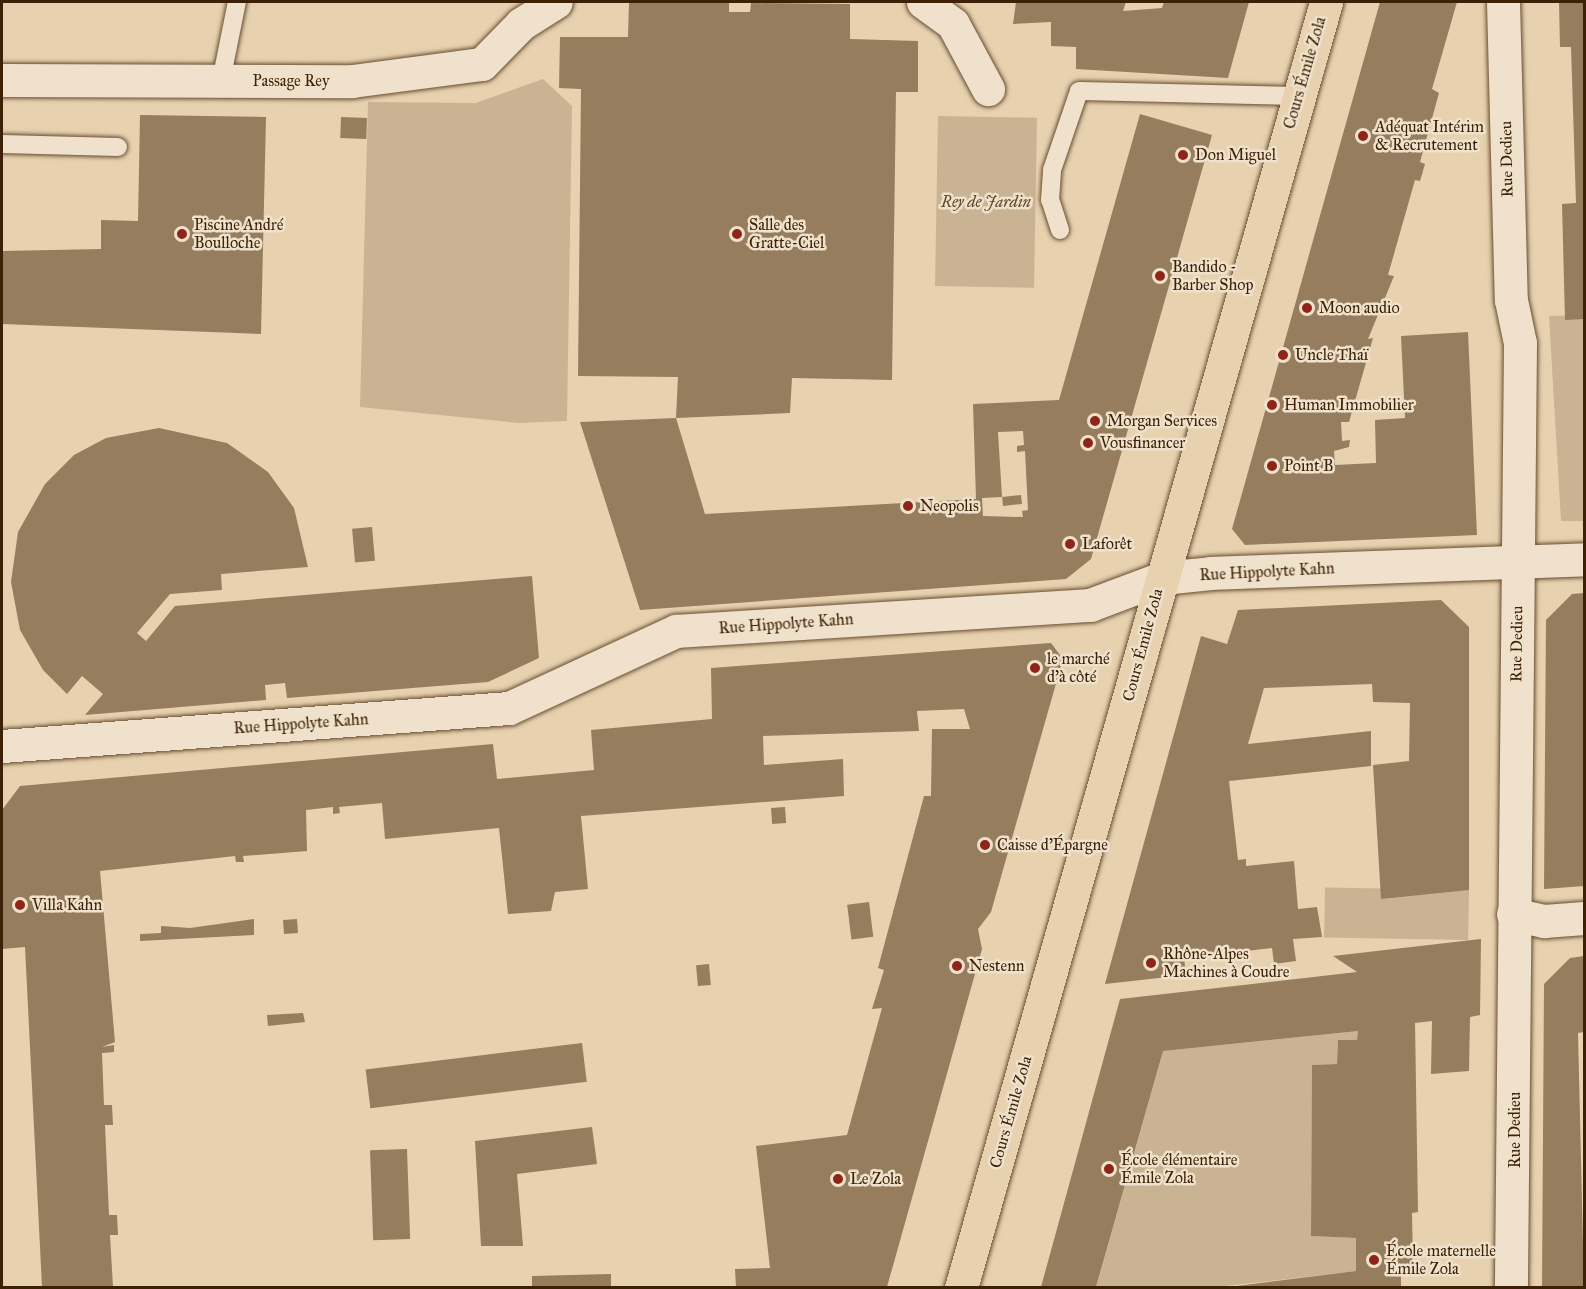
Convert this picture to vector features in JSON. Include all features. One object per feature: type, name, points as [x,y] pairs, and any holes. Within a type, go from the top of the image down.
[{"type":"main road","name":"Cours Émile Zola","points":[[961,1287],[1326,2]]},
{"type":"street","name":"Passage Rey","points":[[2,80],[352,81],[482,64],[521,24],[556,2]]},
{"type":"street","points":[[923,2],[953,24],[988,89]]},
{"type":"street","name":"Rue Dedieu","points":[[1503,2],[1510,300],[1520,343],[1511,1287]]},
{"type":"street","name":"Rue Hippolyte Kahn","points":[[2,746],[509,708],[676,631],[1090,604],[1162,578],[1584,559]]},
{"type":"street","points":[[1513,914],[1544,921],[1584,918]]},
{"type":"lane","points":[[221,81],[237,2]]},
{"type":"lane","points":[[1059,230],[1050,200],[1052,170],[1079,91],[1299,96]]},
{"type":"lane","points":[[2,144],[118,147]]},
{"type":"green space","points":[[543,79],[572,106],[567,421],[519,423],[360,407],[368,102],[476,103]]},
{"type":"green space","name":"Rey de Jardin","points":[[938,116],[1037,118],[1034,288],[935,286]]},
{"type":"green space","points":[[1584,315],[1584,521],[1561,521],[1549,316]]},
{"type":"green space","points":[[1325,887],[1469,890],[1468,940],[1324,937]]},
{"type":"green space","points":[[1358,1031],[1357,1040],[1338,1040],[1337,1064],[1312,1065],[1311,1236],[1356,1238],[1356,1271],[1217,1287],[1096,1288],[1163,1051]]},
{"type":"building","name":"Salle des Gratte-Ciel","points":[[629,2],[729,3],[729,12],[750,12],[751,3],[850,4],[850,39],[918,41],[918,92],[896,92],[892,380],[792,378],[790,413],[676,418],[678,377],[578,376],[581,89],[559,88],[560,37],[628,37]]},
{"type":"building","points":[[1016,2],[1126,2],[1123,11],[1162,8],[1164,2],[1249,2],[1228,78],[1076,69],[1076,47],[1051,46],[1051,22],[1013,24]]},
{"type":"building","points":[[1380,2],[1457,2],[1432,89],[1439,93],[1420,162],[1425,164],[1420,181],[1415,180],[1388,275],[1394,276],[1368,339],[1373,338],[1349,422],[1341,422],[1342,441],[1350,440],[1349,447],[1334,451],[1335,465],[1376,463],[1375,420],[1405,418],[1401,336],[1468,332],[1477,535],[1245,545],[1232,529]]},
{"type":"building","points":[[1559,2],[1584,2],[1584,319],[1565,320],[1562,204],[1576,203],[1571,47],[1560,47]]},
{"type":"building","points":[[1140,114],[1212,135],[1091,559],[1066,579],[640,610],[580,422],[676,418],[705,514],[976,499],[973,404],[1059,400]],"holes":[[[1023,431],[1024,445],[1017,446],[1017,452],[1025,451],[1028,510],[1022,511],[1023,517],[983,516],[982,498],[1002,497],[998,432]]]},
{"type":"building","name":"Piscine André Boulloche","points":[[140,115],[266,117],[261,334],[2,324],[2,251],[101,249],[101,220],[138,221]]},
{"type":"building","points":[[341,117],[367,118],[366,139],[340,138]]},
{"type":"building","points":[[159,428],[227,443],[268,472],[294,508],[308,567],[221,574],[222,590],[170,594],[137,633],[146,641],[175,606],[532,576],[539,658],[488,682],[287,698],[285,683],[265,685],[266,700],[85,715],[103,694],[82,676],[67,694],[43,670],[20,630],[11,582],[18,532],[45,484],[74,455],[106,438]]},
{"type":"building","points":[[1021,495],[1022,504],[1003,506],[1002,497]]},
{"type":"building","points":[[372,527],[375,561],[355,563],[352,529]]},
{"type":"building","points":[[1584,593],[1584,886],[1544,889],[1546,620],[1572,594]]},
{"type":"building","points":[[1441,600],[1469,627],[1469,890],[1381,899],[1373,765],[1409,761],[1410,703],[1373,702],[1372,684],[1264,688],[1248,744],[1371,731],[1371,766],[1229,781],[1238,860],[1246,859],[1246,866],[1294,861],[1298,909],[1317,907],[1322,937],[1293,939],[1296,961],[1274,964],[1272,948],[1184,958],[1186,975],[1105,984],[1201,636],[1227,644],[1238,610]]},
{"type":"building","points":[[1051,643],[1063,659],[991,912],[978,929],[982,949],[887,1287],[736,1287],[735,1269],[770,1268],[756,1146],[847,1135],[882,1008],[872,1009],[884,970],[878,968],[924,796],[931,796],[932,729],[970,729],[964,709],[917,711],[919,731],[763,736],[764,765],[843,759],[844,796],[581,816],[588,889],[555,892],[551,911],[508,914],[499,828],[385,839],[382,803],[339,807],[340,813],[333,814],[333,807],[306,810],[307,851],[243,856],[244,862],[236,862],[235,856],[100,871],[115,1042],[102,1047],[114,1045],[114,1052],[102,1053],[104,1105],[112,1105],[113,1125],[105,1125],[109,1215],[117,1215],[118,1235],[110,1235],[113,1287],[42,1287],[25,947],[2,949],[2,810],[20,786],[493,744],[497,779],[594,770],[591,730],[712,719],[711,668]]},
{"type":"building","points":[[785,807],[786,823],[772,824],[771,808]]},
{"type":"building","points":[[869,902],[873,937],[851,939],[847,905]]},
{"type":"building","points":[[254,919],[254,935],[140,941],[140,934],[161,933],[161,926],[190,928]]},
{"type":"building","points":[[297,919],[298,933],[284,934],[283,920]]},
{"type":"building","points":[[1481,939],[1480,1015],[1470,1017],[1469,1071],[1431,1074],[1432,1021],[1415,1023],[1418,1212],[1412,1213],[1413,1267],[1401,1268],[1401,1287],[1229,1287],[1356,1271],[1356,1238],[1311,1236],[1312,1065],[1337,1064],[1338,1040],[1357,1040],[1358,1031],[1163,1051],[1096,1287],[1041,1287],[1120,999],[1357,972],[1333,956]]},
{"type":"building","points":[[1584,956],[1584,1032],[1578,1033],[1584,1287],[1542,1287],[1544,984],[1570,958]]},
{"type":"building","points":[[709,964],[711,985],[698,986],[696,965]]},
{"type":"building","points":[[303,1013],[305,1022],[268,1026],[267,1015]]},
{"type":"building","points":[[582,1043],[587,1082],[370,1108],[366,1070]]},
{"type":"building","points":[[592,1127],[597,1164],[517,1174],[523,1246],[481,1246],[475,1141]]},
{"type":"building","points":[[407,1149],[410,1239],[373,1240],[370,1150]]},
{"type":"building","points":[[611,1274],[611,1287],[532,1287],[532,1276]]},
{"type":"place","name":"Adéquat Intérim & Recrutement","points":[[1363,136]]},
{"type":"place","name":"Don Miguel","points":[[1183,155]]},
{"type":"place","name":"Piscine André Boulloche","points":[[182,234]]},
{"type":"place","name":"Salle des Gratte-Ciel","points":[[737,234]]},
{"type":"place","name":"Bandido - Barber Shop","points":[[1160,276]]},
{"type":"place","name":"Moon audio","points":[[1307,308]]},
{"type":"place","name":"Uncle Thaï","points":[[1283,355]]},
{"type":"place","name":"Human Immobilier","points":[[1272,405]]},
{"type":"place","name":"Morgan Services","points":[[1095,421]]},
{"type":"place","name":"Vousfinancer","points":[[1088,443]]},
{"type":"place","name":"Point B","points":[[1272,466]]},
{"type":"place","name":"Neopolis","points":[[908,506]]},
{"type":"place","name":"Laforêt","points":[[1070,544]]},
{"type":"place","name":"le marché d'à côté","points":[[1035,668]]},
{"type":"place","name":"Caisse d'Épargne","points":[[985,845]]},
{"type":"place","name":"Villa Kahn","points":[[20,905]]},
{"type":"place","name":"Rhône-Alpes Machines à Coudre","points":[[1151,963]]},
{"type":"place","name":"Nestenn","points":[[957,966]]},
{"type":"place","name":"École élémentaire Émile Zola","points":[[1109,1169]]},
{"type":"place","name":"Le Zola","points":[[838,1179]]},
{"type":"place","name":"École maternelle Émile Zola","points":[[1374,1260]]}]
